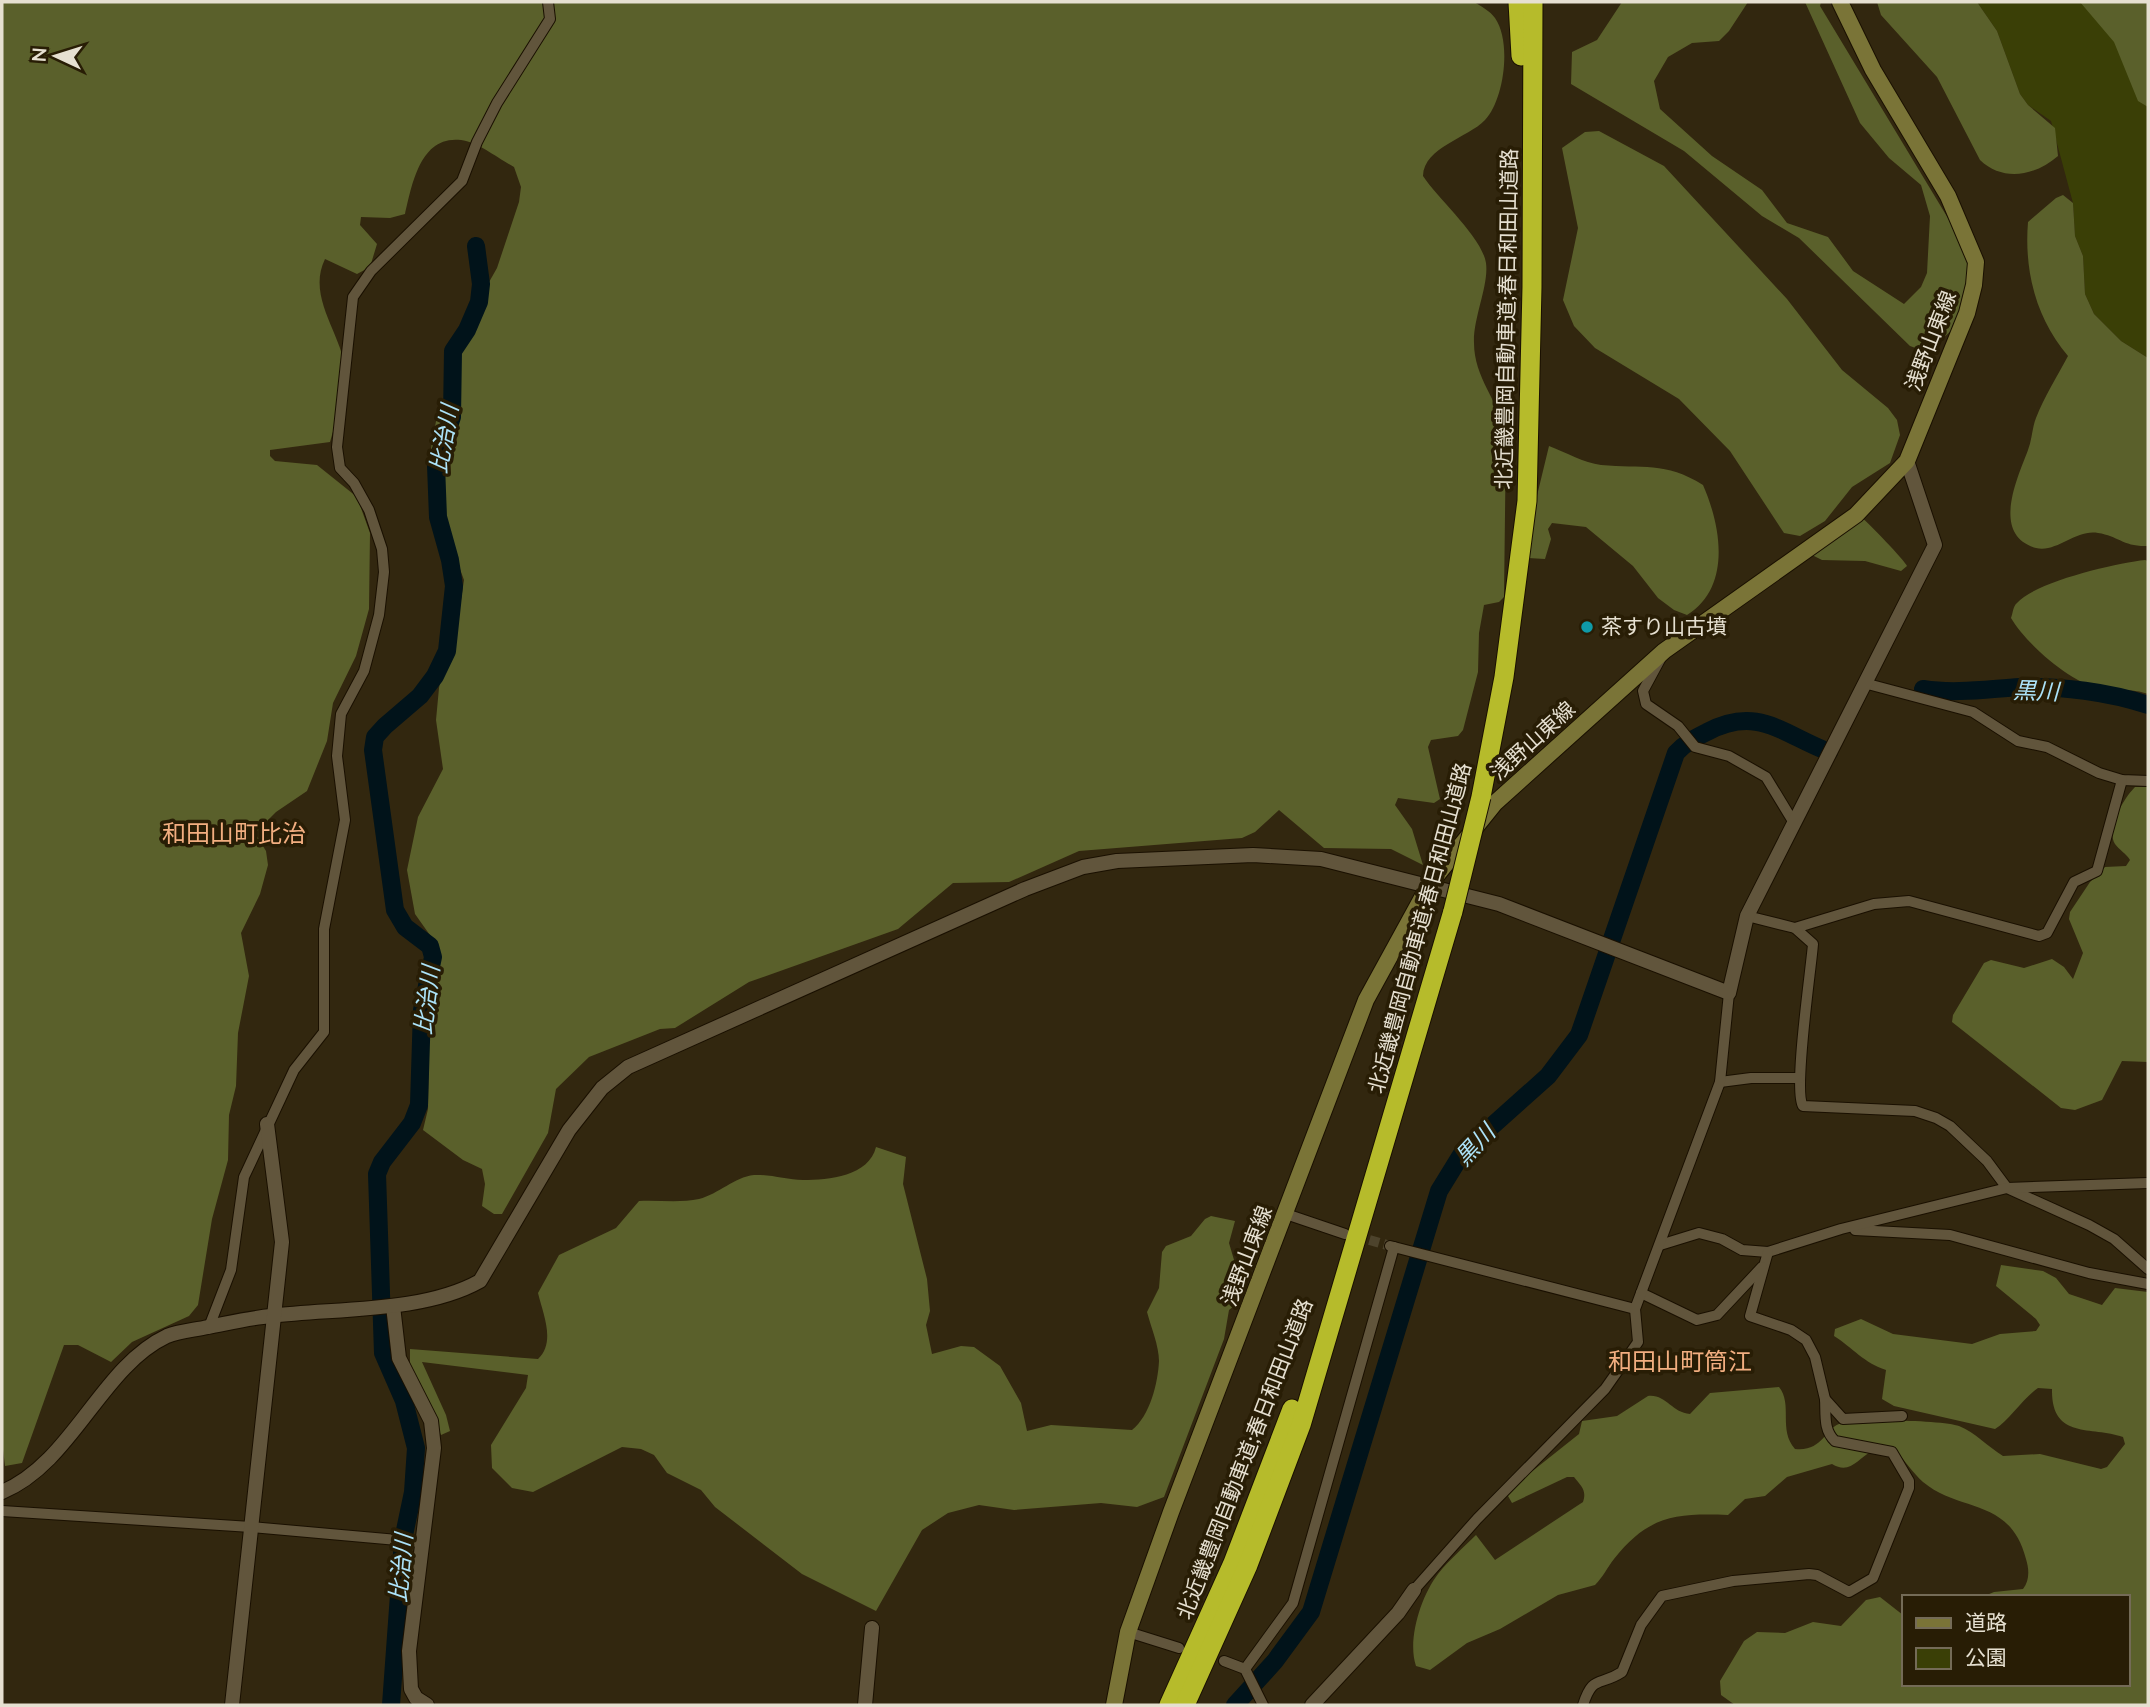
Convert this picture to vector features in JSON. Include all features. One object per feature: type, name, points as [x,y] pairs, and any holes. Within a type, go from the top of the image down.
[{"type":"highway","points":[[1518,2],[1526,120]]},
{"type":"highway","name":"北近畿豊岡自動車道;春日和田山道路","points":[[1509,636],[1525,286],[1527,2]]},
{"type":"highway","name":"北近畿豊岡自動車道;春日和田山道路","points":[[1187,1700],[1248,1565],[1301,1425],[1453,911],[1481,797],[1509,636],[1527,501],[1532,287],[1533,2]]},
{"type":"highway","name":"北近畿豊岡自動車道;春日和田山道路","points":[[1169,1705],[1251,1517],[1371,1187]]},
{"type":"main road","name":"浅野山東線","points":[[1114,1705],[1128,1632],[1366,1000],[1429,885],[1495,803],[1664,651],[1856,515],[1907,461],[1967,313],[1976,262],[1948,197],[1873,70],[1840,2]]},
{"type":"street","points":[[208,1327],[231,1270],[244,1177],[294,1070],[324,1032],[324,929],[345,820],[337,756],[341,714],[364,671],[379,615],[384,572],[382,549],[369,510],[354,483],[340,468],[337,447],[353,297],[370,271],[462,181],[477,142],[497,103],[551,19],[548,2]]},
{"type":"street","points":[[1312,1705],[1398,1613],[1414,1590],[1477,1519],[1605,1389],[1638,1342],[1635,1309],[1720,1082],[1729,993],[1747,916],[1864,683],[1927,566],[1935,545],[1907,461]]},
{"type":"street","points":[[1664,651],[1643,691],[1646,704],[1678,726],[1695,747],[1729,756],[1766,777],[1794,823]]},
{"type":"street","points":[[1864,683],[1973,712],[2018,741],[2047,747],[2099,773],[2122,780],[2148,781]]},
{"type":"street","points":[[1795,928],[1874,904],[1909,901],[2039,936],[2047,933],[2074,882],[2098,871],[2122,780]]},
{"type":"street","points":[[2,1492],[25,1479],[49,1458],[84,1420],[109,1386],[148,1348],[168,1336],[272,1316],[393,1306],[472,1286],[487,1274],[569,1130],[602,1088],[628,1067],[1025,889],[1083,867],[1117,861],[1253,855],[1321,859],[1499,904],[1729,993]]},
{"type":"street","points":[[1747,916],[1795,928],[1813,944],[1800,1078],[1799,1100],[1804,1106],[1915,1111],[1936,1118],[1950,1126],[1987,1161],[2007,1188],[2089,1224],[2114,1239],[2148,1269]]},
{"type":"street","points":[[1720,1082],[1751,1078],[1800,1078]]},
{"type":"street","points":[[232,1705],[282,1242],[267,1124]]},
{"type":"street","points":[[1660,1245],[1699,1233],[1722,1239],[1742,1250],[1768,1252],[1841,1229],[2007,1188],[2148,1183]]},
{"type":"street","points":[[1286,1214],[1345,1234]]},
{"type":"street","points":[[1841,1229],[1950,1235],[2089,1273],[2148,1284]]},
{"type":"street","points":[[1245,1669],[1293,1603],[1391,1246],[1635,1309]]},
{"type":"street","points":[[1584,1705],[1589,1686],[1622,1672],[1640,1625],[1662,1596],[1734,1581],[1809,1574],[1817,1575],[1849,1592],[1872,1578],[1909,1488],[1909,1481],[1892,1452],[1835,1441],[1830,1436],[1826,1427],[1825,1399],[1815,1357],[1806,1340],[1791,1330],[1750,1316],[1768,1252]]},
{"type":"street","points":[[1641,1293],[1697,1320],[1717,1315],[1764,1265]]},
{"type":"street","points":[[393,1306],[399,1358],[431,1420],[434,1448],[420,1542],[408,1674],[416,1698],[427,1705]]},
{"type":"street","points":[[1825,1399],[1843,1419],[1902,1416]]},
{"type":"street","points":[[2,1511],[251,1527],[420,1542]]},
{"type":"street","points":[[865,1705],[872,1628]]},
{"type":"street","points":[[1128,1632],[1179,1648]]},
{"type":"street","points":[[1224,1661],[1245,1669],[1263,1705]]},
{"type":"green space","points":[[2,2],[1474,2],[1480,5],[1495,18],[1503,41],[1504,70],[1497,99],[1485,120],[1431,158],[1425,166],[1423,176],[1477,242],[1486,263],[1474,343],[1478,367],[1506,433],[1504,597],[1499,602],[1484,605],[1479,633],[1478,672],[1463,730],[1458,736],[1431,740],[1428,747],[1440,799],[1434,803],[1398,798],[1395,805],[1412,829],[1423,865],[1391,849],[1324,848],[1279,810],[1255,832],[1242,838],[1079,851],[1009,882],[953,883],[898,929],[749,982],[675,1028],[660,1029],[589,1057],[556,1089],[548,1133],[502,1214],[494,1214],[482,1206],[485,1184],[482,1169],[463,1160],[423,1130],[428,1109],[429,1039],[436,1004],[437,960],[432,938],[415,914],[407,870],[418,817],[443,769],[436,720],[439,688],[443,666],[454,647],[464,580],[439,512],[430,471],[431,448],[437,416],[447,396],[454,344],[497,268],[519,202],[521,187],[514,167],[474,144],[461,140],[436,145],[420,164],[405,214],[390,218],[361,217],[360,225],[377,244],[370,267],[357,274],[325,259],[320,274],[320,289],[345,364],[346,379],[330,442],[270,450],[270,456],[275,461],[317,465],[357,497],[370,533],[369,609],[356,656],[333,703],[327,741],[307,791],[276,812],[255,833],[266,851],[268,865],[260,894],[241,933],[249,976],[238,1033],[236,1086],[229,1115],[228,1160],[212,1219],[198,1305],[189,1316],[132,1342],[111,1362],[78,1345],[64,1345],[22,1463],[5,1466],[2,1441]]},
{"type":"green space","points":[[1622,2],[1748,2],[1719,41],[1692,43],[1668,57],[1654,81],[1660,109],[1712,156],[1762,190],[1787,223],[1828,237],[1853,271],[1904,304],[1921,287],[1927,273],[1930,216],[1921,185],[1889,158],[1860,123],[1805,2],[1821,2],[1820,6],[1969,253],[1965,312],[1957,325],[1935,346],[1921,350],[1910,346],[1799,238],[1762,216],[1684,151],[1571,84],[1572,52],[1597,40]]},
{"type":"green space","points":[[1877,2],[1977,2],[1997,31],[2020,94],[2028,105],[2055,128],[2058,156],[2039,168],[2019,174],[1999,171],[1980,160],[1937,77],[1881,15]]},
{"type":"green space","points":[[1977,2],[2148,2],[2148,358],[2121,341],[2094,314],[2085,294],[2083,256],[2075,236],[2073,203],[2051,121],[2028,105],[2020,94],[1997,31]]},
{"type":"green space","points":[[2080,2],[2148,2],[2148,107],[2138,101],[2114,42]]},
{"type":"green space","points":[[1599,131],[1664,166],[1787,299],[1842,370],[1888,408],[1897,420],[1900,435],[1890,463],[1852,487],[1825,521],[1800,536],[1784,533],[1730,451],[1679,399],[1595,348],[1574,326],[1563,300],[1578,228],[1562,148],[1585,132]]},
{"type":"green space","points":[[2063,195],[2073,203],[2075,236],[2083,256],[2085,294],[2094,314],[2121,341],[2148,358],[2148,546],[2133,545],[2105,534],[2090,533],[2044,549],[2022,541],[2014,531],[2011,504],[2014,489],[2036,418],[2068,356],[2040,310],[2030,276],[2028,222]]},
{"type":"green space","points":[[1549,446],[1595,464],[1677,472],[1703,485],[1714,519],[1719,555],[1711,589],[1701,603],[1687,615],[1674,610],[1658,598],[1633,566],[1586,527],[1552,523],[1548,529],[1551,539],[1545,559],[1528,558],[1527,537]]},
{"type":"green space","points":[[1862,518],[1905,563],[1907,566],[1901,571],[1865,561],[1822,560],[1812,555]]},
{"type":"green space","points":[[2148,561],[2148,694],[2105,690],[2079,680],[2039,651],[2011,618],[2016,604],[2026,595],[2041,588],[2097,569]]},
{"type":"green space","points":[[2135,787],[2148,787],[2148,1062],[2122,1061],[2102,1100],[2075,1110],[2061,1108],[1952,1022],[1953,1015],[1984,963],[1991,960],[2024,968],[2052,959],[2064,967],[2073,979],[2083,953],[2069,919],[2070,912],[2090,882],[2105,867],[2126,866],[2130,860],[2115,844],[2113,830],[2122,805]]},
{"type":"green space","points":[[876,1147],[906,1157],[903,1184],[927,1279],[930,1311],[926,1325],[932,1354],[961,1346],[974,1347],[1000,1366],[1021,1403],[1027,1431],[1051,1425],[1132,1430],[1138,1424],[1152,1398],[1158,1370],[1158,1349],[1147,1312],[1159,1288],[1162,1252],[1166,1246],[1191,1236],[1205,1219],[1211,1216],[1235,1221],[1229,1243],[1237,1270],[1235,1305],[1229,1310],[1224,1339],[1164,1497],[1137,1507],[1101,1503],[1014,1510],[979,1505],[948,1513],[922,1530],[876,1611],[802,1574],[715,1507],[701,1490],[667,1473],[654,1455],[641,1449],[622,1447],[533,1492],[512,1488],[492,1468],[491,1445],[526,1388],[528,1375],[422,1362],[446,1415],[450,1431],[441,1435],[410,1370],[410,1349],[538,1359],[543,1352],[547,1336],[538,1293],[559,1255],[616,1228],[639,1201],[699,1199],[754,1175],[803,1180],[836,1177],[857,1170],[865,1164]]},
{"type":"green space","points":[[2001,1265],[2043,1271],[2056,1278],[2069,1294],[2102,1305],[2115,1288],[2148,1292],[2148,1705],[1735,1705],[1721,1695],[1720,1681],[1744,1641],[1757,1632],[1785,1633],[1813,1622],[1841,1626],[1866,1600],[1880,1597],[1902,1614],[1902,1686],[2129,1686],[2129,1595],[1987,1595],[2023,1589],[2025,1586],[2028,1567],[2018,1539],[2008,1525],[1996,1516],[1937,1492],[1923,1482],[1895,1449],[1874,1450],[1849,1467],[1832,1464],[1787,1477],[1765,1496],[1745,1499],[1728,1515],[1693,1515],[1664,1520],[1651,1526],[1626,1545],[1595,1585],[1558,1595],[1500,1629],[1467,1643],[1430,1670],[1416,1666],[1413,1644],[1417,1618],[1432,1583],[1451,1559],[1476,1535],[1495,1560],[1583,1502],[1584,1498],[1583,1488],[1574,1477],[1567,1477],[1512,1503],[1508,1496],[1510,1489],[1579,1434],[1582,1421],[1617,1416],[1648,1396],[1660,1398],[1678,1410],[1690,1414],[1710,1393],[1779,1387],[1785,1401],[1787,1434],[1795,1449],[1817,1444],[1839,1424],[1880,1420],[1919,1421],[1959,1426],[2003,1456],[2040,1454],[2101,1469],[2107,1467],[2125,1444],[2123,1437],[2066,1424],[2053,1405],[2052,1389],[2038,1388],[1995,1429],[1894,1406],[1882,1399],[1886,1370],[1865,1359],[1834,1336],[1835,1329],[1861,1319],[1893,1334],[1972,1344],[2000,1334],[2036,1331],[2040,1325],[2036,1319],[1996,1286]]},
{"type":"waterway","name":"比治川","points":[[391,1705],[403,1540],[413,1492],[416,1448],[404,1401],[383,1353],[377,1174],[382,1162],[412,1123],[419,1105],[422,1010],[433,957],[430,946],[405,927],[395,910],[373,750],[375,737],[420,696],[435,676],[447,651],[454,586],[438,517],[436,465],[452,417],[453,351],[467,330],[479,302],[481,284],[476,246]]},
{"type":"waterway","name":"黒川","points":[[1923,689],[1959,691],[2052,688],[2101,693],[2148,705]]},
{"type":"waterway","name":"黒川","points":[[1235,1705],[1275,1661],[1311,1612],[1439,1191],[1463,1152],[1548,1076],[1579,1035],[1676,753],[1707,732],[1741,721],[1770,725],[1829,752]]},
{"type":"tunnel","points":[[1355,1236],[1387,1245]]},
{"type":"place","name":"茶すり山古墳","points":[[1587,627]]},
{"type":"district","name":"和田山町比治","points":[[234,834]]},
{"type":"district","name":"和田山町筒江","points":[[1680,1362]]}]
